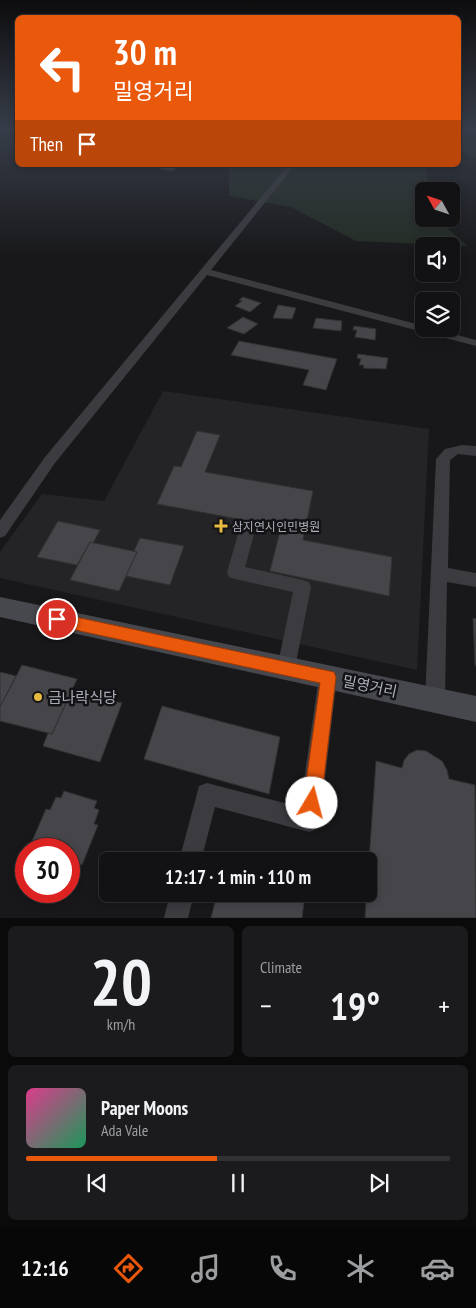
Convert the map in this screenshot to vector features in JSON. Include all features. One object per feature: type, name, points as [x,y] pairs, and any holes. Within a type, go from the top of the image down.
[{"type":"main road","name":"밀영거리","points":[[0,607],[476,709]]},
{"type":"street","points":[[0,532],[50,460],[286,172]]},
{"type":"street","points":[[204,271],[476,343]]},
{"type":"street","points":[[435,700],[443,458],[447,453],[458,449],[476,451]]},
{"type":"street","points":[[248,531],[235,572],[303,587],[286,668]]},
{"type":"street","points":[[439,573],[476,580]]},
{"type":"street","points":[[192,852],[207,794],[309,821],[328,677]]},
{"type":"street","points":[[176,918],[180,902]]},
{"type":"shaded area","points":[[229,172],[426,172],[428,182],[415,182],[415,228],[448,228],[457,237],[415,237],[415,244],[356,241],[291,207],[229,196]]},
{"type":"shaded area","points":[[460,239],[467,246],[460,246]]},
{"type":"shaded area","name":"삼지연시인민병원","points":[[163,391],[429,429],[417,670],[0,578],[0,552],[42,494],[104,501]]},
{"type":"building","points":[[243,297],[261,303],[250,312],[235,306],[242,301],[239,300]]},
{"type":"building","points":[[278,305],[296,308],[292,319],[273,318]]},
{"type":"building","points":[[243,317],[258,324],[244,334],[227,328]]},
{"type":"building","points":[[316,318],[342,321],[341,331],[313,328]]},
{"type":"building","points":[[354,326],[376,329],[375,340],[355,337],[357,330],[353,330]]},
{"type":"building","points":[[239,341],[337,359],[326,390],[303,385],[309,370],[231,355]]},
{"type":"building","points":[[358,354],[388,358],[386,369],[363,368],[364,365],[359,365],[361,359],[357,358]]},
{"type":"building","points":[[197,431],[220,435],[205,472],[313,491],[303,540],[392,557],[389,596],[270,571],[281,527],[157,504],[174,466],[181,467]]},
{"type":"building","points":[[58,521],[100,530],[93,543],[90,542],[77,565],[37,557]]},
{"type":"building","points":[[140,538],[184,546],[170,585],[126,576],[137,552],[134,551]]},
{"type":"building","points":[[90,542],[137,552],[119,591],[70,580]]},
{"type":"building","points":[[473,618],[476,619],[476,666],[475,665]]},
{"type":"building","points":[[22,665],[77,679],[52,734],[0,721],[0,707]]},
{"type":"building","points":[[0,672],[16,676],[0,707]]},
{"type":"building","points":[[72,690],[122,703],[100,762],[43,746],[48,733],[52,734]]},
{"type":"building","points":[[162,706],[280,737],[269,794],[144,759]]},
{"type":"building","points":[[417,750],[426,751],[442,761],[449,779],[475,785],[476,918],[365,918],[366,902],[377,902],[377,852],[370,852],[376,761],[402,768],[404,760],[409,754]]},
{"type":"building","points":[[64,791],[97,801],[94,808],[99,810],[94,824],[98,825],[82,865],[80,864],[80,838],[33,838],[46,809],[50,810],[56,797],[61,798]]},
{"type":"building","points":[[215,902],[304,902],[302,918],[211,918]]},
{"type":"place","name":"삼지연시인민병원","points":[[221,526]]},
{"type":"place","name":"금나락식당","points":[[38,697]]},
{"type":"route","points":[[57,619],[328,677],[312,803]]}]
